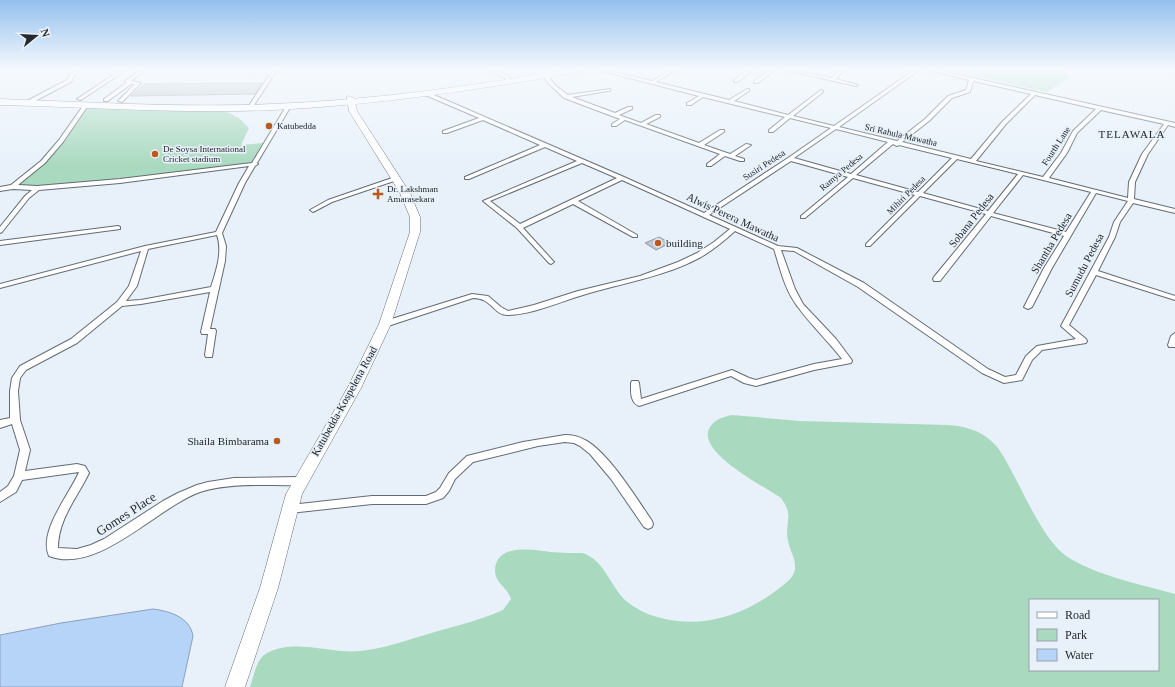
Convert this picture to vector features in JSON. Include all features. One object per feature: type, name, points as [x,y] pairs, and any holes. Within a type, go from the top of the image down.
[{"type":"highway","points":[[113,102],[218,109],[289,106],[329,102]]},
{"type":"highway","points":[[116,102],[252,104],[300,102]]},
{"type":"main road","name":"Katubedda-Kospelena Road","points":[[235,687],[269,588],[290,509],[300,481],[354,388],[385,324],[399,285],[415,232],[415,217],[405,193],[358,121],[351,102]]},
{"type":"street","points":[[13,187],[43,162],[61,141],[82,102]]},
{"type":"street","name":"Alwis Perera Mawatha","points":[[446,102],[622,178],[734,230],[777,248],[791,289],[800,305],[833,341],[848,362],[814,367],[756,383],[747,381],[732,373],[639,403],[636,399],[635,384]]},
{"type":"street","points":[[580,102],[742,160]]},
{"type":"street","name":"Sri Rahula Mawatha","points":[[730,102],[894,143],[974,161],[1131,201],[1175,210]]},
{"type":"street","points":[[771,131],[807,102]]},
{"type":"street","name":"Susiri Pedesa","points":[[704,215],[790,159],[871,102]]},
{"type":"street","name":"Ramya Pedesa","points":[[803,217],[851,176],[927,120],[945,102]]},
{"type":"street","points":[[974,161],[1004,123],[1026,102]]},
{"type":"street","points":[[1072,102],[1175,125]]},
{"type":"street","points":[[219,233],[242,183],[289,106]]},
{"type":"street","points":[[615,115],[630,108]]},
{"type":"street","name":"Fourth Lane","points":[[1045,179],[1064,153],[1074,132],[1100,108]]},
{"type":"street","points":[[643,124],[658,116]]},
{"type":"street","points":[[445,132],[484,118]]},
{"type":"street","points":[[614,125],[625,118]]},
{"type":"street","points":[[1131,201],[1132,182],[1145,154],[1167,123]]},
{"type":"street","points":[[700,145],[722,131]]},
{"type":"street","points":[[467,178],[544,144]]},
{"type":"street","points":[[709,165],[748,145]]},
{"type":"street","name":"Mihiri Pedesa","points":[[868,245],[956,157]]},
{"type":"street","points":[[790,159],[1068,235]]},
{"type":"street","points":[[551,262],[519,227],[486,201],[581,161]]},
{"type":"street","points":[[0,189],[13,187],[37,188],[120,181],[255,164]]},
{"type":"street","name":"Sobana Pedesa","points":[[937,279],[1022,173]]},
{"type":"street","points":[[313,210],[330,201],[395,178]]},
{"type":"street","points":[[519,227],[622,178]]},
{"type":"street","points":[[0,231],[26,197],[37,188]]},
{"type":"street","name":"Shantha Pedesa","points":[[1028,307],[1094,192]]},
{"type":"street","points":[[573,201],[635,236]]},
{"type":"street","name":"Sumudu Pedesa","points":[[777,248],[795,249],[861,285],[985,371],[1004,380],[1019,378],[1029,358],[1040,348],[1083,341],[1065,326],[1112,238],[1117,222],[1131,201]]},
{"type":"street","points":[[0,243],[118,228]]},
{"type":"street","points":[[385,324],[472,296],[483,296],[488,298],[499,310],[508,314],[628,282],[660,273],[690,261],[709,250],[734,230]]},
{"type":"street","points":[[0,286],[146,248],[219,233]]},
{"type":"street","points":[[209,355],[212,331],[205,332],[219,272],[222,239],[219,233]]},
{"type":"street","points":[[0,498],[12,489],[19,476],[25,450],[15,420],[16,378],[23,368],[74,341],[120,304],[133,286],[146,248]]},
{"type":"street","points":[[1094,272],[1175,298]]},
{"type":"street","points":[[120,304],[141,302],[214,289]]},
{"type":"street","points":[[1172,345],[1175,336]]},
{"type":"street","points":[[0,424],[15,420]]},
{"type":"street","points":[[290,509],[372,500],[426,500],[434,498],[445,490],[452,477],[462,469],[470,459],[543,441],[576,439],[593,451],[648,524]]},
{"type":"street","name":"Gomes Place","points":[[19,476],[77,468],[82,469],[84,473],[58,520],[52,539],[53,553],[76,554],[99,548],[172,500],[197,489],[214,484],[300,481]]},
{"type":"green space","name":"De Soysa International Cricket stadium","points":[[87,108],[225,111],[239,118],[249,128],[241,145],[264,143],[253,163],[43,187],[16,186],[45,163],[65,141]]},
{"type":"green space","points":[[732,415],[800,421],[948,425],[959,426],[976,431],[994,443],[1002,454],[1039,523],[1059,550],[1070,558],[1098,572],[1175,594],[1175,687],[250,687],[260,659],[267,653],[278,649],[301,647],[349,651],[368,650],[464,624],[503,610],[511,599],[497,579],[495,571],[497,562],[508,552],[517,550],[526,549],[559,553],[582,553],[590,556],[601,567],[620,595],[626,601],[634,607],[651,615],[676,621],[692,622],[722,618],[737,613],[764,599],[787,582],[794,573],[795,564],[787,534],[787,510],[781,498],[734,468],[713,448],[708,438],[709,429],[716,421]]},
{"type":"water","points":[[153,609],[166,611],[178,616],[188,624],[191,629],[193,636],[182,687],[0,687],[0,635],[61,623]]},
{"type":"building","name":"building","points":[[659,237],[670,243],[656,250],[645,243]]},
{"type":"place","name":"Katubedda","points":[[269,126]]},
{"type":"place","name":"De Soysa International Cricket stadium","points":[[155,154]]},
{"type":"place","name":"Dr. Lakshman Amarasekara","points":[[378,194]]},
{"type":"place","name":"building","points":[[658,243]]},
{"type":"place","name":"Shaila Bimbarama","points":[[277,441]]},
{"type":"district","name":"TELAWALA","points":[[1132,134]]}]
